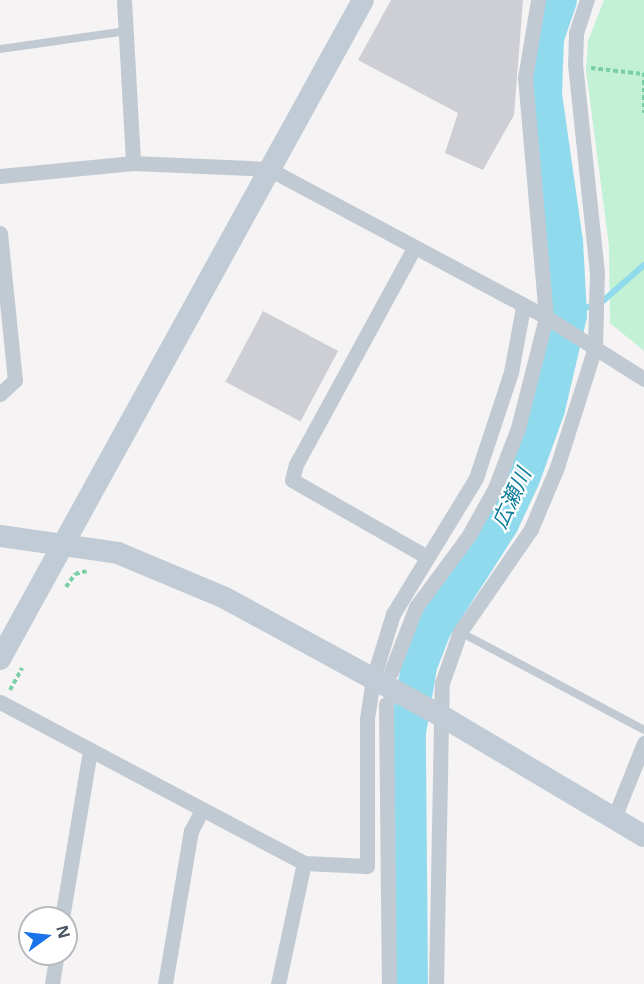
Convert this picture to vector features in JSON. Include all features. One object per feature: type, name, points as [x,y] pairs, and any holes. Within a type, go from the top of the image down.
[{"type":"street","points":[[124,0],[133,163]]},
{"type":"street","points":[[0,659],[62,542],[363,0]]},
{"type":"street","points":[[1,703],[304,862],[361,868],[370,859],[368,719],[387,686],[416,607],[469,535],[495,488],[518,428],[549,319],[525,78],[532,17],[538,0]]},
{"type":"street","points":[[436,984],[435,712],[442,683],[460,632],[531,529],[557,467],[595,347],[597,297],[575,66],[576,33],[587,0]]},
{"type":"street","points":[[0,176],[133,163],[269,170],[549,319],[581,337],[644,379]]},
{"type":"street","points":[[0,233],[15,380],[0,394]]},
{"type":"street","points":[[414,248],[296,464],[292,480],[427,557]]},
{"type":"street","points":[[389,984],[387,686],[393,614],[476,478],[511,372],[523,307]]},
{"type":"street","points":[[0,536],[62,542],[157,567],[225,598],[435,712],[644,836]]},
{"type":"street","points":[[614,818],[644,743]]},
{"type":"street","points":[[64,906],[90,751]]},
{"type":"street","points":[[165,984],[191,831],[202,810]]},
{"type":"street","points":[[278,984],[304,862]]},
{"type":"street","points":[[52,984],[55,966]]},
{"type":"lane","points":[[0,49],[126,31]]},
{"type":"lane","points":[[460,632],[644,730]]},
{"type":"path","points":[[575,66],[644,73],[644,113]]},
{"type":"path","points":[[61,597],[75,574],[94,570]]},
{"type":"path","points":[[1,703],[23,665]]},
{"type":"green space","points":[[604,0],[644,0],[644,351],[610,323],[609,246],[586,70],[588,41]]},
{"type":"building","points":[[391,0],[523,0],[514,115],[483,170],[445,153],[458,113],[358,60]]},
{"type":"building","points":[[263,311],[338,351],[300,422],[225,382]]},
{"type":"waterway","name":"広瀬川","points":[[410,984],[408,732],[419,666],[433,629],[501,523],[522,478],[547,409],[569,315],[565,242],[544,95],[546,38],[559,0]]},
{"type":"waterway","points":[[569,315],[604,300],[644,265]]}]
